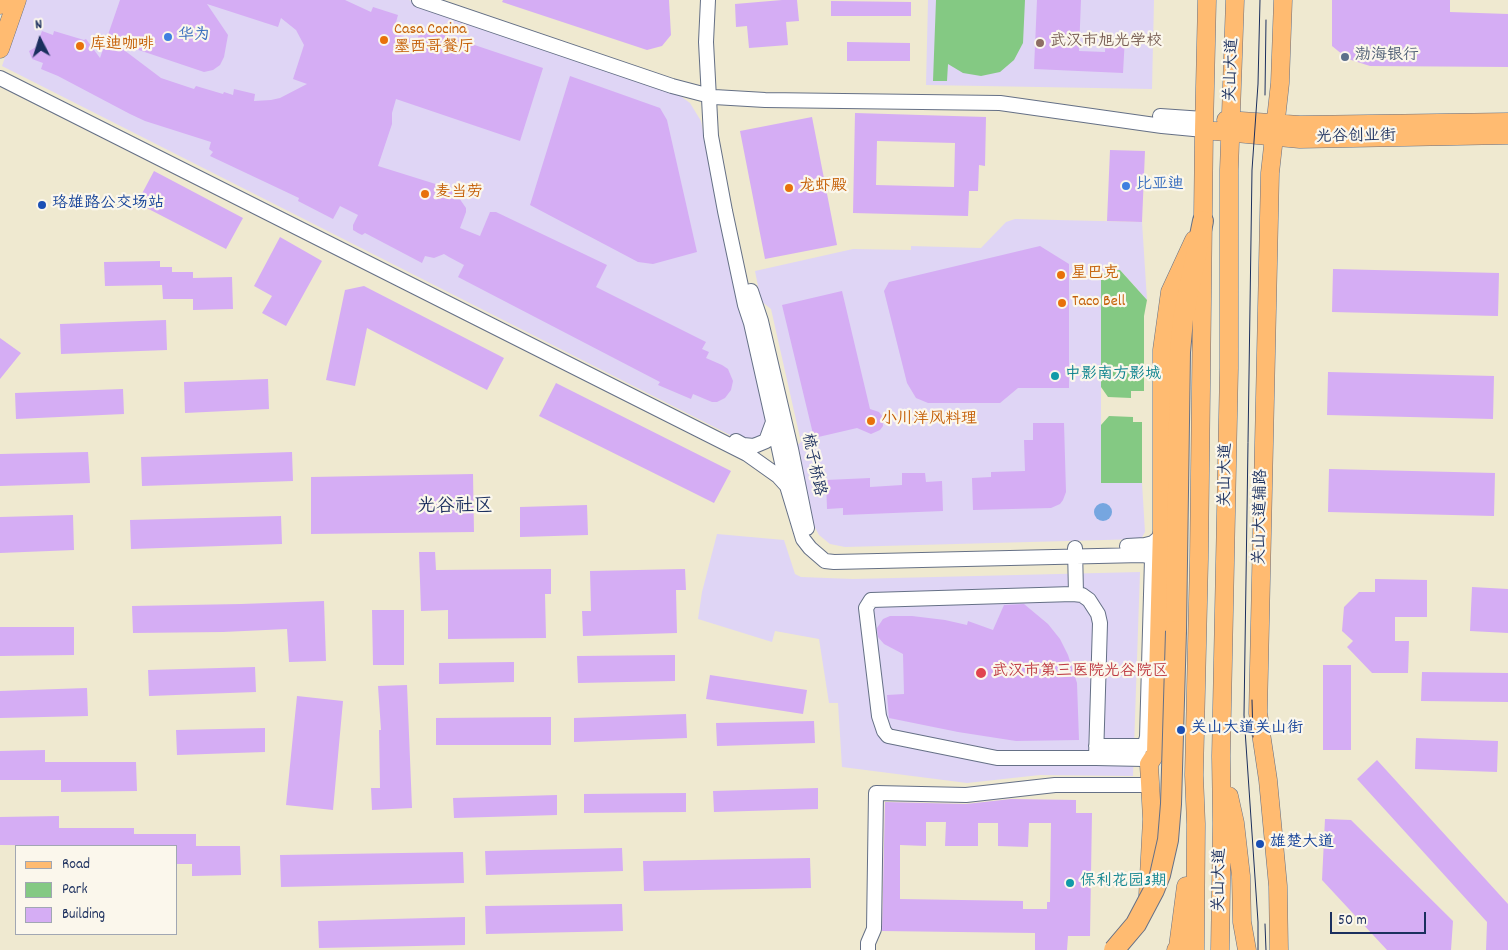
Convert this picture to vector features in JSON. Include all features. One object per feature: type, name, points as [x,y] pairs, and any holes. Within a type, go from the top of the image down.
[{"type":"highway","points":[[1114,950],[1136,924],[1154,890],[1160,875],[1168,840],[1171,804],[1176,631],[1180,352],[1183,319],[1203,221]]},
{"type":"main road","points":[[0,5],[2,0]]},
{"type":"main road","points":[[0,49],[17,0]]},
{"type":"main road","name":"关山大道","points":[[1195,950],[1196,824],[1194,754],[1200,549],[1207,0]]},
{"type":"main road","name":"关山大道","points":[[1220,950],[1221,756],[1229,368],[1231,126],[1235,0]]},
{"type":"main road","name":"关山大道辅路","points":[[1280,950],[1278,886],[1268,780],[1258,713],[1270,173],[1280,83],[1283,0]]},
{"type":"main road","name":"光谷创业街","points":[[1274,130],[1300,125],[1508,122]]},
{"type":"main road","name":"光谷创业街","points":[[1204,124],[1274,130],[1300,139],[1508,135]]},
{"type":"main road","points":[[1124,950],[1140,925],[1150,891],[1152,818],[1150,785],[1161,574],[1156,543],[1163,340],[1170,292],[1203,221]]},
{"type":"main road","points":[[1152,759],[1194,754]]},
{"type":"main road","points":[[1221,756],[1235,823],[1241,876],[1242,922],[1247,950]]},
{"type":"main road","points":[[1152,818],[1196,824],[1178,947],[1176,950]]},
{"type":"street","points":[[420,0],[672,86],[711,92],[766,94],[999,97],[1164,117],[1204,124]]},
{"type":"street","points":[[444,0],[711,92]]},
{"type":"street","name":"梳子桥路","points":[[708,0],[706,42],[711,92],[732,210],[754,303],[761,321],[808,532],[826,551],[843,554],[1071,552]]},
{"type":"street","points":[[0,71],[743,444],[754,446],[766,441],[773,421]]},
{"type":"street","points":[[0,78],[747,454],[778,476],[787,486]]},
{"type":"street","name":"梳子桥路","points":[[711,92],[711,136],[725,211],[787,486],[802,539],[825,560],[846,562],[1071,552]]},
{"type":"street","points":[[1072,594],[1071,552],[1142,554],[1156,543]]},
{"type":"street","points":[[1156,543],[1161,574]]},
{"type":"street","points":[[1096,752],[1100,623],[1098,614],[1089,600],[1072,594],[871,600],[866,608],[881,724],[888,736],[997,758],[1096,752],[1142,746],[1145,744],[1147,737],[1156,543]]},
{"type":"street","points":[[1096,752],[1152,759]]},
{"type":"street","points":[[868,950],[868,943],[874,929],[876,793],[966,794],[1055,784],[1150,785]]},
{"type":"shaded area","points":[[25,0],[409,0],[675,92],[690,103],[701,121],[725,242],[767,427],[766,431],[757,439],[742,441],[2,66]]},
{"type":"shaded area","name":"武汉市旭光学校","points":[[928,0],[1154,0],[1152,89],[926,85]]},
{"type":"shaded area","points":[[1015,219],[1142,222],[1147,300],[1120,270],[1101,278],[1101,482],[1142,483],[1145,532],[1141,539],[845,547],[830,544],[819,535],[811,520],[794,448],[801,442],[771,309],[761,301],[755,271],[853,249],[911,250],[911,246],[981,248],[1006,222]]},
{"type":"shaded area","name":"武汉市第三医院光谷院区","points":[[717,534],[784,540],[795,574],[801,577],[853,579],[1140,572],[1133,776],[1040,775],[967,783],[842,767],[838,703],[829,703],[819,639],[775,631],[772,642],[698,619],[702,592]]},
{"type":"green space","points":[[936,0],[1025,0],[1023,43],[1014,60],[1000,72],[981,76],[963,73],[948,64],[947,81],[933,81]]},
{"type":"green space","points":[[1107,270],[1120,270],[1147,300],[1144,316],[1144,391],[1131,391],[1131,398],[1108,397],[1101,387],[1101,278]]},
{"type":"green space","points":[[1109,416],[1133,417],[1133,422],[1142,422],[1142,483],[1101,483],[1101,425]]},
{"type":"water","points":[[1099,503],[1107,503],[1112,508],[1110,519],[1099,521],[1094,516],[1094,508]]},
{"type":"building","points":[[120,0],[345,0],[371,12],[373,7],[398,15],[393,33],[417,41],[421,27],[543,68],[520,141],[396,99],[392,113],[392,124],[378,166],[458,191],[457,195],[466,208],[460,228],[480,236],[490,212],[496,212],[607,265],[596,287],[706,342],[702,349],[709,352],[706,358],[728,369],[733,381],[731,390],[725,398],[712,402],[693,394],[691,399],[658,385],[660,382],[458,277],[464,265],[444,254],[434,258],[425,256],[422,263],[365,233],[362,235],[353,230],[353,225],[358,215],[340,206],[333,219],[298,201],[299,198],[210,156],[213,152],[209,149],[211,142],[145,121],[41,69],[43,63],[32,59],[29,51],[36,47],[42,31],[53,35],[54,31],[86,39],[100,58]],"holes":[[[207,4],[278,27],[281,18],[296,30],[304,45],[293,79],[307,84],[280,98],[271,100],[254,101],[255,94],[234,89],[233,95],[224,92],[223,94],[196,86],[194,89],[161,78],[112,41],[204,72],[213,70],[220,65],[224,57],[228,35]]]},
{"type":"building","points":[[503,0],[669,0],[671,35],[662,46],[647,50],[502,2]]},
{"type":"building","points":[[797,0],[799,21],[786,22],[788,45],[749,48],[747,26],[736,27],[735,4]]},
{"type":"building","points":[[1037,0],[1081,0],[1079,51],[1105,52],[1106,36],[1125,37],[1123,73],[1034,69]]},
{"type":"building","points":[[1332,0],[1450,0],[1450,12],[1508,14],[1508,67],[1370,66],[1348,59],[1332,46]]},
{"type":"building","points":[[831,1],[911,2],[911,16],[831,16]]},
{"type":"building","points":[[847,42],[910,43],[910,61],[847,61]]},
{"type":"building","points":[[570,76],[660,108],[667,120],[697,252],[653,264],[638,262],[530,205]]},
{"type":"building","points":[[855,113],[986,117],[985,166],[979,165],[978,191],[969,191],[968,216],[853,213]],"holes":[[[877,141],[955,143],[954,187],[876,185]]]},
{"type":"building","name":"龙虾殿","points":[[812,117],[837,245],[765,259],[740,131]]},
{"type":"building","name":"比亚迪","points":[[1110,150],[1145,151],[1142,222],[1107,221]]},
{"type":"building","points":[[154,171],[243,218],[226,249],[137,203]]},
{"type":"building","points":[[280,237],[322,261],[286,326],[262,313],[272,296],[254,286]]},
{"type":"building","points":[[1040,246],[1069,264],[1069,388],[1018,388],[1000,403],[928,403],[916,398],[907,383],[884,291],[889,282]]},
{"type":"building","points":[[160,261],[160,267],[172,267],[172,272],[193,272],[193,278],[232,277],[233,309],[193,310],[193,299],[163,299],[162,285],[105,286],[104,262]]},
{"type":"building","points":[[1333,269],[1499,273],[1498,316],[1332,312]]},
{"type":"building","points":[[364,286],[504,358],[487,390],[367,328],[355,386],[326,380],[345,290]]},
{"type":"building","points":[[842,291],[870,409],[879,412],[882,416],[883,426],[880,430],[871,434],[857,428],[814,438],[782,305]]},
{"type":"building","points":[[166,320],[167,350],[61,354],[60,324]]},
{"type":"building","points":[[0,338],[21,353],[0,379]]},
{"type":"building","points":[[1328,372],[1494,376],[1493,419],[1327,415]]},
{"type":"building","points":[[268,379],[269,409],[185,413],[184,382]]},
{"type":"building","points":[[556,383],[731,471],[714,503],[539,416]]},
{"type":"building","points":[[123,389],[124,414],[16,419],[15,393]]},
{"type":"building","points":[[1033,423],[1064,423],[1066,492],[1063,500],[1060,504],[1051,508],[973,510],[972,478],[991,477],[991,472],[1025,471],[1024,440],[1033,440]]},
{"type":"building","points":[[88,452],[90,483],[0,486],[0,454]]},
{"type":"building","points":[[292,452],[293,481],[142,486],[141,457]]},
{"type":"building","points":[[1329,469],[1495,473],[1494,516],[1328,512]]},
{"type":"building","points":[[902,473],[925,473],[926,482],[942,481],[943,511],[843,515],[843,508],[827,509],[826,480],[870,478],[870,487],[902,485]]},
{"type":"building","points":[[473,474],[474,532],[311,534],[311,477]]},
{"type":"building","points":[[587,505],[588,535],[520,537],[520,507]]},
{"type":"building","points":[[73,515],[74,550],[0,553],[0,517]]},
{"type":"building","points":[[281,516],[282,544],[131,549],[130,520]]},
{"type":"building","points":[[419,552],[435,552],[436,570],[551,569],[551,594],[545,594],[546,638],[448,639],[448,610],[421,611]]},
{"type":"building","points":[[685,569],[686,590],[676,590],[677,633],[583,636],[582,611],[591,611],[590,571]]},
{"type":"building","points":[[1375,579],[1427,580],[1427,617],[1395,617],[1395,641],[1409,641],[1408,673],[1372,673],[1347,647],[1353,641],[1342,631],[1344,607],[1359,592],[1375,592]]},
{"type":"building","points":[[1472,587],[1508,589],[1508,633],[1470,631]]},
{"type":"building","points":[[324,601],[326,661],[289,662],[287,629],[133,633],[132,606]]},
{"type":"building","points":[[1024,604],[1048,624],[1060,639],[1068,655],[1077,683],[1079,740],[1016,741],[889,718],[887,695],[904,694],[903,654],[884,644],[878,637],[877,628],[883,619],[890,616],[912,616],[967,625],[968,621],[993,630],[1004,605]]},
{"type":"building","points":[[372,610],[404,610],[404,665],[373,665]]},
{"type":"building","points":[[0,627],[74,627],[74,655],[0,656]]},
{"type":"building","points":[[675,655],[675,681],[578,683],[577,656]]},
{"type":"building","points":[[514,662],[514,682],[439,684],[439,663]]},
{"type":"building","points":[[1323,665],[1351,665],[1351,750],[1323,750]]},
{"type":"building","points":[[255,667],[256,692],[149,696],[148,670]]},
{"type":"building","points":[[1422,672],[1508,673],[1508,702],[1421,701]]},
{"type":"building","points":[[710,675],[807,690],[803,714],[706,699]]},
{"type":"building","points":[[407,685],[412,808],[372,810],[371,788],[380,788],[379,730],[381,730],[378,686]]},
{"type":"building","points":[[87,688],[88,716],[0,718],[0,691]]},
{"type":"building","points":[[297,696],[343,701],[333,810],[286,805]]},
{"type":"building","points":[[686,714],[687,738],[574,742],[574,718]]},
{"type":"building","points":[[551,717],[551,745],[436,745],[436,718]]},
{"type":"building","points":[[814,721],[815,743],[717,746],[716,723]]},
{"type":"building","points":[[265,728],[265,752],[177,755],[176,730]]},
{"type":"building","points":[[1416,738],[1498,741],[1497,772],[1415,769]]},
{"type":"building","points":[[45,750],[45,762],[136,762],[137,791],[61,792],[61,780],[0,780],[0,751]]},
{"type":"building","points":[[1377,760],[1508,904],[1508,950],[1486,950],[1487,922],[1357,779]]},
{"type":"building","points":[[818,788],[818,809],[714,812],[713,791]]},
{"type":"building","points":[[686,793],[686,812],[584,813],[584,794]]},
{"type":"building","points":[[557,795],[557,815],[454,818],[453,798]]},
{"type":"building","name":"保利花园3期","points":[[1011,799],[1076,800],[1076,813],[1092,813],[1090,936],[1068,936],[1067,950],[1035,950],[1035,933],[882,931],[885,802],[966,804]],"holes":[[[926,822],[946,822],[945,846],[978,846],[978,823],[998,823],[998,846],[1028,847],[1029,823],[1051,823],[1050,902],[1047,902],[1047,909],[1023,909],[1023,901],[900,899],[900,845],[926,846]]]},
{"type":"building","points":[[59,816],[59,828],[134,828],[134,834],[196,834],[196,846],[240,846],[241,875],[192,876],[192,864],[178,864],[178,845],[0,845],[0,817]]},
{"type":"building","points":[[1325,819],[1351,820],[1453,921],[1451,950],[1387,950],[1322,880]]},
{"type":"building","points":[[622,848],[623,871],[486,875],[485,851]]},
{"type":"building","points":[[463,852],[464,883],[281,887],[280,855]]},
{"type":"building","points":[[810,858],[811,888],[644,891],[643,861]]},
{"type":"building","points":[[622,904],[623,931],[486,934],[485,906]]},
{"type":"building","points":[[465,917],[465,945],[319,948],[318,921]]},
{"type":"tram line","points":[[1258,950],[1258,922],[1244,715],[1252,170],[1258,84],[1260,0]]},
{"type":"tram line","points":[[1265,95],[1266,20]]},
{"type":"tram line","points":[[1252,700],[1253,737]]},
{"type":"tram line","points":[[1265,924],[1266,950]]},
{"type":"place","name":"华为","points":[[168,37]]},
{"type":"place","name":"Casa Cocina 墨西哥餐厅","points":[[384,40]]},
{"type":"place","name":"武汉市旭光学校","points":[[1040,43]]},
{"type":"place","name":"库迪咖啡","points":[[80,46]]},
{"type":"place","name":"渤海银行","points":[[1345,57]]},
{"type":"place","name":"比亚迪","points":[[1126,186]]},
{"type":"place","name":"龙虾殿","points":[[789,188]]},
{"type":"place","name":"麦当劳","points":[[425,194]]},
{"type":"place","name":"珞雄路公交场站","points":[[42,205]]},
{"type":"place","name":"星巴克","points":[[1061,275]]},
{"type":"place","name":"Taco Bell","points":[[1062,303]]},
{"type":"place","name":"中影南方影城","points":[[1055,376]]},
{"type":"place","name":"小川洋风料理","points":[[871,421]]},
{"type":"place","name":"武汉市第三医院光谷院区","points":[[981,673]]},
{"type":"place","name":"关山大道关山街","points":[[1181,730]]},
{"type":"place","name":"雄楚大道","points":[[1260,844]]},
{"type":"place","name":"保利花园3期","points":[[1070,883]]},
{"type":"district","name":"光谷社区","points":[[455,508]]}]
